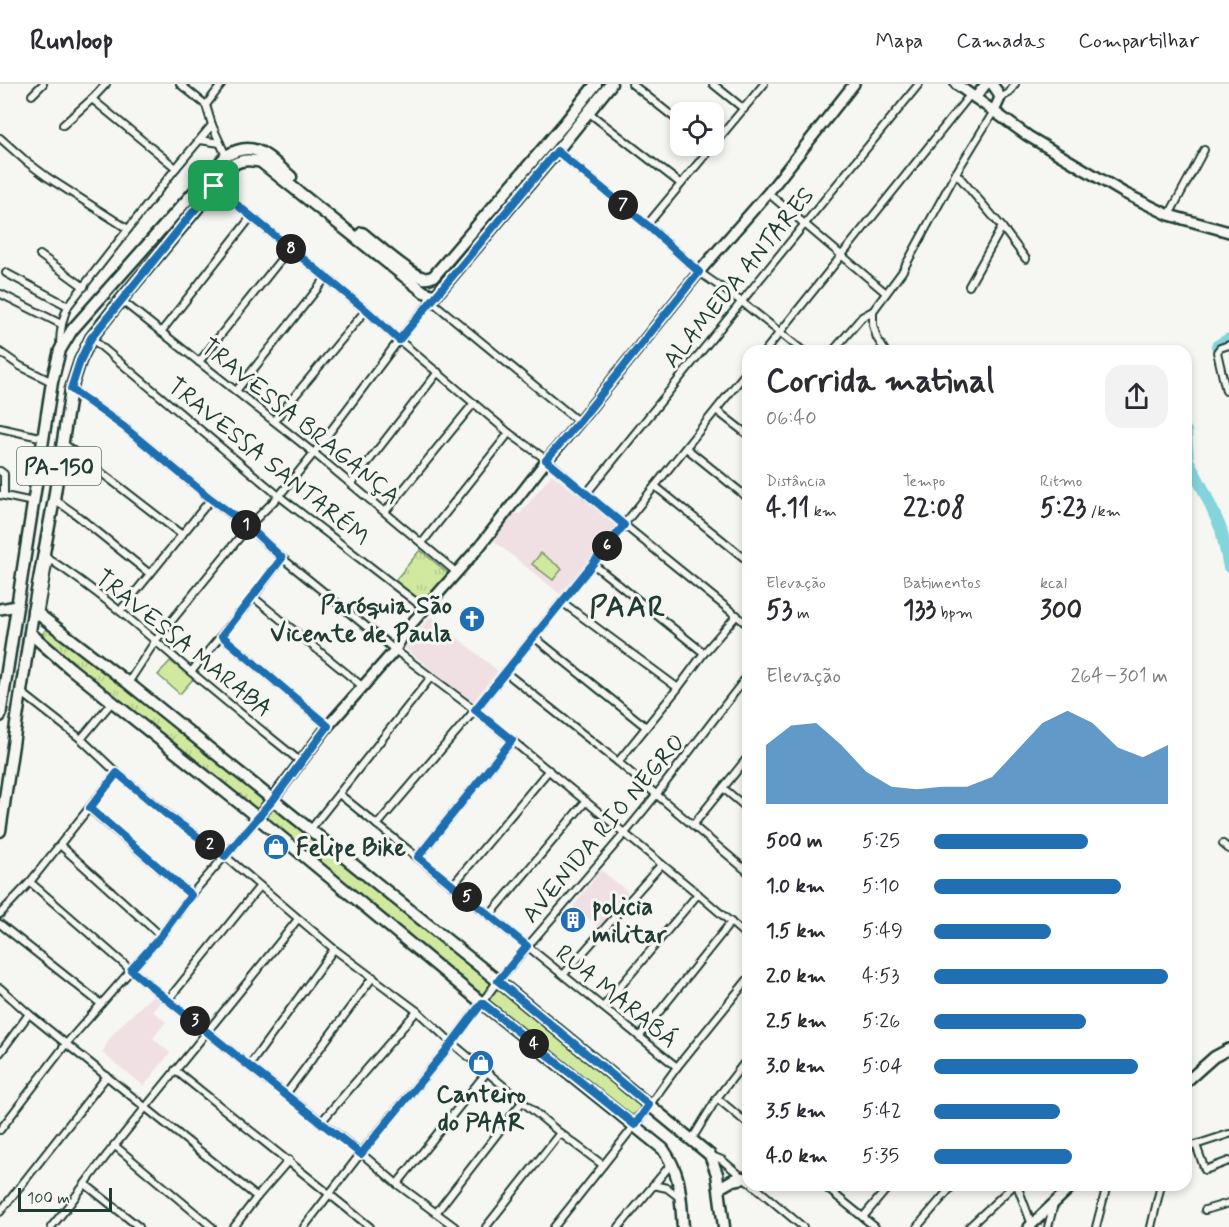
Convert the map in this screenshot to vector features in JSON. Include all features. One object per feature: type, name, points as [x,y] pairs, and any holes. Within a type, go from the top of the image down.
[{"type":"main road","points":[[226,156],[244,148],[260,152],[409,270],[423,278],[430,278],[439,271],[596,84]]},
{"type":"main road","points":[[430,296],[557,151],[611,84]]},
{"type":"main road","points":[[258,818],[328,726],[395,650],[406,630],[480,546],[546,460],[699,272],[768,193],[854,84]]},
{"type":"main road","points":[[956,84],[1037,142],[1124,193],[1169,215],[1229,232]]},
{"type":"main road","points":[[972,96],[986,84]]},
{"type":"main road","points":[[992,84],[1000,98],[994,111]]},
{"type":"main road","points":[[557,151],[556,143],[564,130],[565,123]]},
{"type":"main road","name":"PA-150","points":[[0,716],[52,382],[60,350],[72,330],[226,156]]},
{"type":"main road","name":"PA-150","points":[[0,831],[30,633],[36,613],[46,556],[71,389],[80,361],[91,338],[121,300],[214,186],[234,164],[246,160],[261,162],[430,296]]},
{"type":"main road","points":[[26,544],[36,544],[46,556]]},
{"type":"main road","points":[[0,609],[17,606]]},
{"type":"main road","points":[[36,613],[128,683],[710,1155],[717,1174],[724,1227]]},
{"type":"main road","points":[[41,644],[43,633],[50,624]]},
{"type":"main road","points":[[30,633],[663,1149],[672,1162],[680,1184],[683,1227]]},
{"type":"main road","points":[[1192,1077],[1214,1057],[1229,1049]]},
{"type":"main road","points":[[719,1188],[733,1180],[742,1181]]},
{"type":"main road","points":[[1030,1226],[1066,1191]]},
{"type":"street","points":[[32,96],[43,84]]},
{"type":"street","points":[[63,125],[106,84]]},
{"type":"street","points":[[180,84],[206,105],[226,156]]},
{"type":"street","points":[[206,105],[222,84]]},
{"type":"street","points":[[632,84],[670,114]]},
{"type":"street","points":[[713,84],[744,109]]},
{"type":"street","points":[[724,132],[764,84]]},
{"type":"street","name":"ALAMEDA ANTARES","points":[[586,494],[919,84]]},
{"type":"street","points":[[1000,98],[1009,93],[1015,84]]},
{"type":"street","points":[[770,345],[972,96]]},
{"type":"street","points":[[92,99],[176,168]]},
{"type":"street","points":[[838,345],[862,317],[873,310],[907,264],[956,172],[994,111]]},
{"type":"street","points":[[588,112],[681,184]]},
{"type":"street","points":[[60,350],[61,324],[68,306],[212,125]]},
{"type":"street","points":[[0,138],[40,172],[128,229]]},
{"type":"street","points":[[200,140],[220,143]]},
{"type":"street","points":[[1169,215],[1204,150]]},
{"type":"street","points":[[557,151],[647,225],[699,272],[742,302],[795,345]]},
{"type":"street","points":[[647,225],[704,156]]},
{"type":"street","points":[[956,172],[1026,259]]},
{"type":"street","points":[[214,186],[366,310],[509,433],[546,460],[742,620]]},
{"type":"street","points":[[768,193],[886,293]]},
{"type":"street","points":[[161,332],[252,217]]},
{"type":"street","points":[[969,286],[1002,227]]},
{"type":"street","points":[[199,362],[290,248]]},
{"type":"street","points":[[40,255],[84,287]]},
{"type":"street","points":[[6,273],[68,306]]},
{"type":"street","points":[[236,391],[326,278]]},
{"type":"street","points":[[1,294],[61,324]]},
{"type":"street","points":[[128,683],[156,640],[248,526],[279,496],[314,453],[430,296],[579,422]]},
{"type":"street","name":"TRAVESSA BRAGANÇA","points":[[121,300],[314,453],[456,572]]},
{"type":"street","points":[[274,421],[366,310]]},
{"type":"street","points":[[873,310],[873,326],[881,345]]},
{"type":"street","name":"TRAVESSA SANTARÉM","points":[[91,338],[279,496],[425,609]]},
{"type":"street","points":[[1226,391],[1217,352],[1220,348],[1229,345]]},
{"type":"street","points":[[0,352],[20,366],[52,382]]},
{"type":"street","points":[[351,484],[438,372]]},
{"type":"street","points":[[376,825],[475,710],[742,379]]},
{"type":"street","points":[[71,389],[124,427],[211,499],[248,526],[282,558],[395,650],[512,740],[742,932]]},
{"type":"street","points":[[385,512],[474,403]]},
{"type":"street","points":[[716,410],[742,430]]},
{"type":"street","points":[[0,428],[44,438]]},
{"type":"street","points":[[422,543],[509,433]]},
{"type":"street","points":[[63,443],[182,535]]},
{"type":"street","points":[[686,448],[742,493]]},
{"type":"street","points":[[0,471],[5,477],[2,495],[33,502]]},
{"type":"street","points":[[655,486],[742,556]]},
{"type":"street","points":[[54,499],[150,574]]},
{"type":"street","points":[[120,611],[211,499]]},
{"type":"street","name":"TRAVESSA MARABA","points":[[46,556],[156,640],[191,672],[301,762]]},
{"type":"street","points":[[191,672],[282,558]]},
{"type":"street","points":[[593,564],[704,653]]},
{"type":"street","points":[[253,597],[362,686]]},
{"type":"street","points":[[562,602],[678,688]]},
{"type":"street","points":[[618,762],[737,615]]},
{"type":"street","points":[[222,636],[328,726]]},
{"type":"street","points":[[534,637],[645,727]]},
{"type":"street","points":[[505,672],[618,762],[742,867]]},
{"type":"street","points":[[310,830],[431,677]]},
{"type":"street","name":"AVENIDA RIO NEGRO","points":[[304,1227],[452,1043],[498,981],[656,795],[742,683]]},
{"type":"street","points":[[21,692],[81,739],[166,814],[225,856],[334,949],[417,1011],[522,1102],[603,1165]]},
{"type":"street","points":[[81,739],[112,702]]},
{"type":"street","points":[[418,857],[512,740]]},
{"type":"street","points":[[693,825],[742,764]]},
{"type":"street","points":[[453,886],[549,771]]},
{"type":"street","points":[[0,914],[30,882],[117,773]]},
{"type":"street","points":[[723,788],[742,804]]},
{"type":"street","name":"RUA MARABÁ","points":[[339,794],[677,1067]]},
{"type":"street","points":[[490,915],[586,801]]},
{"type":"street","points":[[90,808],[191,895]]},
{"type":"street","points":[[0,1130],[66,1044],[161,936],[191,895],[258,818]]},
{"type":"street","points":[[1222,844],[1229,849]]},
{"type":"street","points":[[60,845],[161,936]]},
{"type":"street","points":[[564,975],[661,865]]},
{"type":"street","points":[[30,882],[131,970],[397,1184],[454,1227]]},
{"type":"street","points":[[168,1000],[260,886]]},
{"type":"street","points":[[603,1007],[698,894]]},
{"type":"street","points":[[55,1226],[114,1145],[298,919]]},
{"type":"street","points":[[639,1037],[731,922]]},
{"type":"street","points":[[0,924],[101,1004]]},
{"type":"street","points":[[249,1066],[334,949]]},
{"type":"street","points":[[286,1094],[373,977]]},
{"type":"street","points":[[554,1227],[635,1125],[677,1067],[742,987]]},
{"type":"street","points":[[0,988],[66,1044],[257,1197]]},
{"type":"street","points":[[321,1122],[417,1011]]},
{"type":"street","points":[[0,1053],[30,1014]]},
{"type":"street","points":[[692,1139],[717,1098],[742,1066]]},
{"type":"street","points":[[175,1070],[330,1193],[367,1226]]},
{"type":"street","points":[[397,1184],[487,1072]]},
{"type":"street","points":[[0,1212],[107,1076]]},
{"type":"street","points":[[717,1098],[742,1119]]},
{"type":"street","points":[[436,1213],[522,1102]]},
{"type":"street","points":[[486,1227],[560,1133]]},
{"type":"street","points":[[1192,1146],[1229,1134]]},
{"type":"street","points":[[114,1145],[212,1227]]},
{"type":"street","points":[[1196,1145],[1205,1170],[1229,1161]]},
{"type":"street","points":[[710,1155],[722,1160],[742,1177]]},
{"type":"street","points":[[234,1227],[289,1160]]},
{"type":"street","points":[[619,1227],[672,1162]]},
{"type":"street","points":[[85,1184],[139,1227]]},
{"type":"street","points":[[653,1185],[668,1188],[681,1198]]},
{"type":"street","points":[[759,1191],[799,1225]]},
{"type":"street","points":[[831,1191],[875,1227]]},
{"type":"street","points":[[863,1217],[885,1191]]},
{"type":"street","points":[[917,1227],[948,1191]]},
{"type":"street","points":[[969,1227],[1009,1191]]},
{"type":"street","points":[[1018,1191],[1030,1226]]},
{"type":"street","points":[[1096,1227],[1105,1191]]},
{"type":"street","points":[[1151,1227],[1160,1191]]},
{"type":"street","points":[[1048,1227],[1054,1202]]},
{"type":"street","points":[[1205,1210],[1229,1203]]},
{"type":"shaded area","points":[[552,474],[616,526],[560,594],[494,541],[513,514],[520,514]]},
{"type":"shaded area","points":[[431,616],[498,671],[472,703],[405,648]]},
{"type":"shaded area","points":[[601,870],[628,892],[600,928],[573,906]]},
{"type":"shaded area","points":[[155,993],[162,999],[153,1011],[166,1022],[153,1038],[170,1053],[144,1086],[102,1053],[109,1039],[120,1026]]},
{"type":"green space","points":[[420,550],[449,574],[423,606],[394,582]]},
{"type":"green space","points":[[541,553],[562,569],[553,580],[532,564]]},
{"type":"green space","points":[[50,624],[640,1098],[640,1107],[637,1112],[624,1116],[482,1003],[42,638]]},
{"type":"green space","points":[[170,661],[193,679],[180,694],[158,675]]},
{"type":"waterway","points":[[1217,346],[1229,339]]},
{"type":"waterway","points":[[1192,468],[1221,529],[1229,567]]},
{"type":"place","name":"Paróquia São Vicente de Paula","points":[[472,619]]},
{"type":"place","name":"Felipe Bike","points":[[276,847]]},
{"type":"place","name":"policia militar","points":[[573,920]]},
{"type":"place","name":"Canteiro do PAAR","points":[[481,1063]]},
{"type":"district","name":"PAAR","points":[[628,606]]},
{"type":"route","points":[[557,151],[647,225],[699,272],[546,460],[624,525],[475,710],[512,740],[418,857],[527,946],[498,981],[649,1105],[635,1125],[482,1003],[361,1154],[131,970],[161,936],[191,895],[90,808],[117,773],[166,814],[225,856],[273,800],[328,726],[222,636],[282,558],[248,526],[211,499],[124,427],[71,389],[80,361],[91,338],[214,186],[366,310],[399,340],[557,151]]}]
